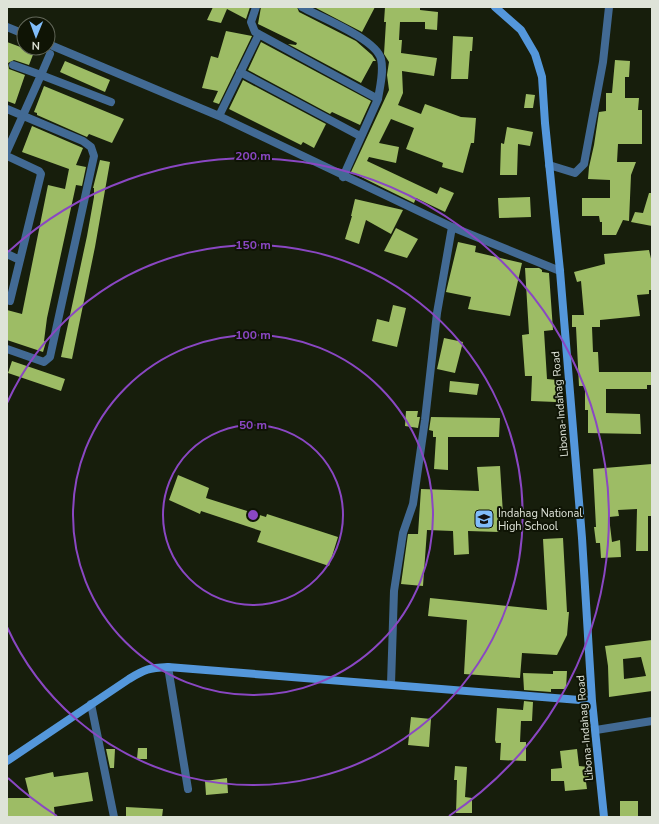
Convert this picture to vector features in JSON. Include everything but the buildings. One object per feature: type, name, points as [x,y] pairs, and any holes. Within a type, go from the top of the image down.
[{"type":"main road","name":"Libona-Indahag Road","points":[[497,7],[521,30],[535,54],[542,77],[582,538],[592,700],[604,817]]},
{"type":"main road","points":[[7,761],[146,668],[168,667],[592,700]]},
{"type":"street","points":[[256,7],[251,22],[252,27],[259,34],[378,99]]},
{"type":"street","points":[[302,7],[363,39],[376,48],[381,58],[382,74],[378,99],[360,136],[343,177]]},
{"type":"street","points":[[549,165],[575,173],[584,164],[603,62],[609,7]]},
{"type":"street","points":[[220,116],[259,34]]},
{"type":"street","points":[[56,47],[220,116],[343,177],[452,227],[560,271]]},
{"type":"street","points":[[7,151],[49,56]]},
{"type":"street","points":[[13,65],[111,102]]},
{"type":"street","points":[[240,72],[360,136]]},
{"type":"street","points":[[7,109],[23,114],[83,141],[90,147],[94,156],[50,357],[44,362],[7,350]]},
{"type":"street","points":[[7,156],[39,171],[41,174],[10,301],[7,300]]},
{"type":"street","points":[[391,684],[394,591],[403,533],[413,504],[425,420],[436,313],[452,227]]},
{"type":"street","points":[[7,254],[20,260]]},
{"type":"street","points":[[168,667],[188,789]]},
{"type":"street","points":[[91,704],[114,817]]},
{"type":"street","points":[[596,730],[652,721]]},
{"type":"place","name":"Indahag National High School","points":[[484,519]]}]
